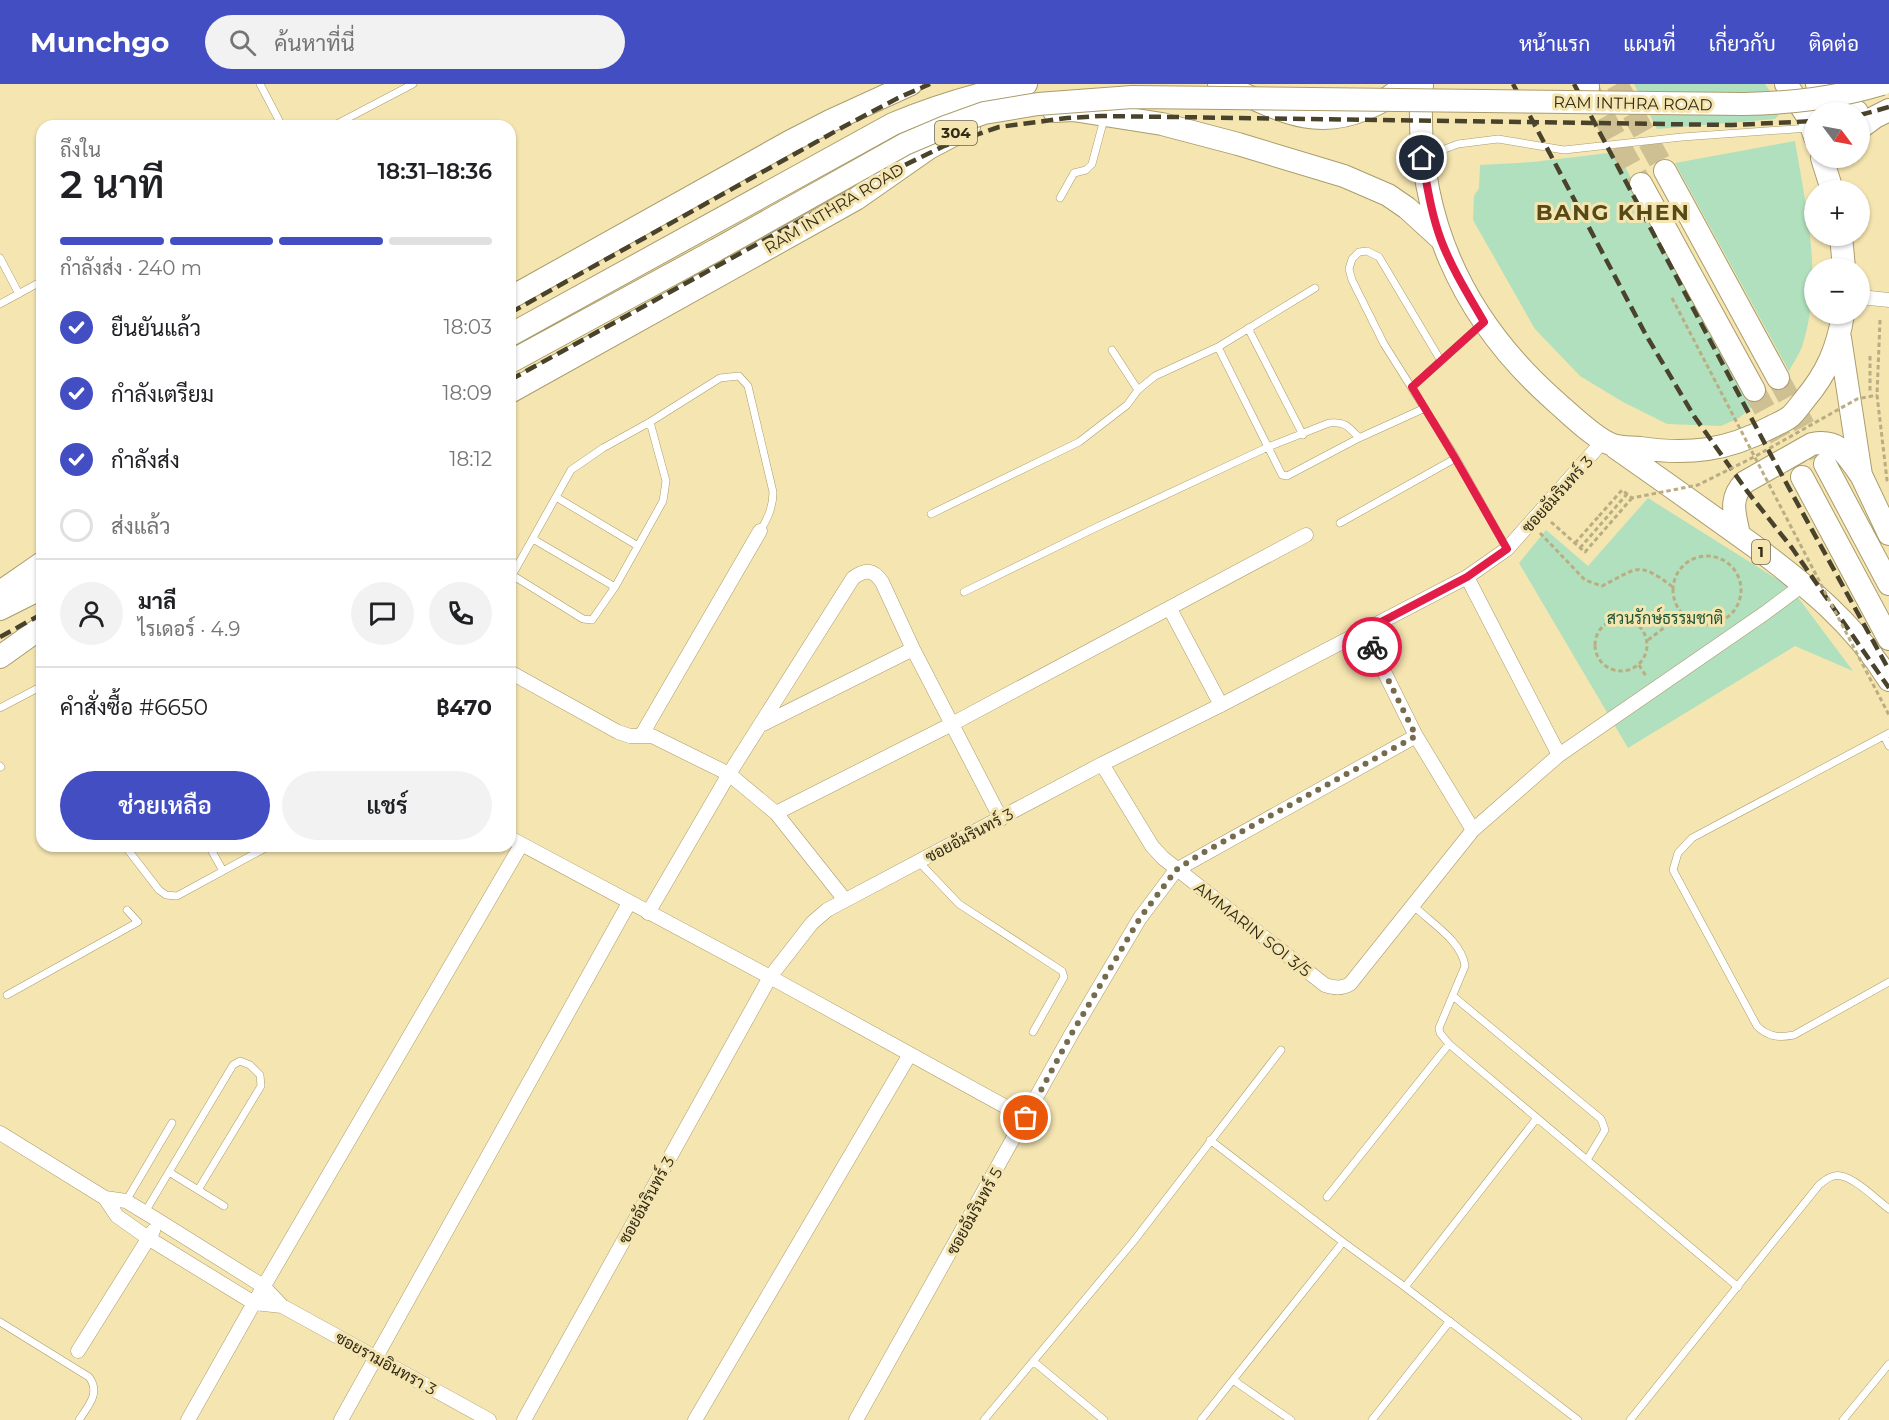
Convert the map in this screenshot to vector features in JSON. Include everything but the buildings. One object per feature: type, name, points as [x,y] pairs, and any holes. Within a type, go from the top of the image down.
[{"type":"main road","points":[[516,295],[789,142],[909,84]]},
{"type":"main road","name":"304","points":[[516,332],[893,124],[937,106],[987,91],[1026,84]]},
{"type":"main road","points":[[1110,116],[1125,111],[1134,101],[1138,84]]},
{"type":"main road","points":[[1221,84],[1297,116],[1322,120],[1347,117],[1373,106],[1404,84]]},
{"type":"main road","points":[[1422,84],[1420,113],[1422,158],[1428,196],[1441,239],[1460,281],[1484,322],[1515,361],[1569,414],[1608,443],[1671,452],[1688,452],[1727,446],[1756,435],[1790,416],[1813,389],[1830,365],[1840,337],[1842,324]]},
{"type":"main road","points":[[1786,84],[1804,111]]},
{"type":"main road","points":[[1817,84],[1821,97],[1827,102]]},
{"type":"main road","name":"RAM INTHRA ROAD","points":[[516,359],[905,144],[984,114],[1038,104],[1132,97],[1791,103],[1835,97],[1882,84]]},
{"type":"main road","name":"RAM INTHRA ROAD","points":[[516,389],[856,199],[953,134],[976,124],[1005,116],[1073,110],[1162,124],[1195,132],[1344,176],[1388,195],[1407,208],[1441,239]]},
{"type":"main road","points":[[1665,171],[1778,378]]},
{"type":"main road","points":[[1641,184],[1754,390]]},
{"type":"main road","points":[[1840,337],[1861,475]]},
{"type":"main road","points":[[1739,535],[1733,503],[1738,490],[1745,482],[1812,444],[1824,441],[1835,444],[1845,452],[1861,475],[1889,534]]},
{"type":"main road","name":"1","points":[[1608,443],[1739,535],[1804,584],[1844,620],[1874,657],[1889,680]]},
{"type":"main road","points":[[1825,464],[1889,584]]},
{"type":"main road","points":[[1802,477],[1889,639]]},
{"type":"main road","points":[[0,592],[36,567]]},
{"type":"main road","points":[[0,609],[36,591]]},
{"type":"main road","points":[[0,657],[36,631]]},
{"type":"main road","points":[[0,668],[36,650]]},
{"type":"street","points":[[1870,298],[1889,300]]},
{"type":"street","name":"ซอยอัมรินทร์ 3","points":[[524,1420],[770,977],[812,923],[827,910],[845,900],[1102,764],[1467,577],[1507,549],[1608,443]]},
{"type":"street","points":[[641,736],[760,531]]},
{"type":"street","points":[[776,813],[952,724],[1306,535]]},
{"type":"street","points":[[648,913],[729,774],[853,578],[862,572],[870,570],[878,575],[882,582],[913,649],[1001,819]]},
{"type":"street","points":[[1467,577],[1559,755]]},
{"type":"street","points":[[1414,906],[1473,830],[1559,755],[1804,584]]},
{"type":"street","points":[[1170,609],[1221,705]]},
{"type":"street","points":[[1364,631],[1416,736],[1473,830]]},
{"type":"street","points":[[761,725],[913,649]]},
{"type":"street","points":[[516,675],[618,732],[630,736],[652,736],[729,774],[776,813],[845,900]]},
{"type":"street","name":"ซอยอัมรินทร์ 5","points":[[856,1420],[1072,1033],[1140,918],[1176,870],[1199,855],[1416,736]]},
{"type":"street","name":"AMMARIN SOI 3/5","points":[[1102,764],[1152,846],[1176,870],[1325,985],[1338,988],[1350,984],[1414,906]]},
{"type":"street","points":[[516,843],[770,977],[1026,1118]]},
{"type":"street","points":[[188,1420],[509,852]]},
{"type":"street","points":[[341,1420],[629,903]]},
{"type":"street","points":[[695,1420],[910,1054]]},
{"type":"street","name":"ซอยรามอินทรา 3","points":[[0,1133],[105,1198],[126,1201],[159,1221],[263,1286],[282,1306],[489,1420]]},
{"type":"street","name":"ซอยรามอินทรา 3","points":[[105,1198],[117,1216],[148,1238],[254,1302],[282,1306]]},
{"type":"street","points":[[78,1351],[159,1221]]},
{"type":"lane","points":[[260,84],[279,120]]},
{"type":"lane","points":[[344,120],[413,84]]},
{"type":"lane","points":[[1060,198],[1074,173],[1086,170],[1092,164],[1110,116]]},
{"type":"lane","points":[[1422,158],[1458,144],[1498,139],[1564,150],[1682,137],[1804,132]]},
{"type":"lane","points":[[1441,361],[1379,257],[1367,251],[1359,252],[1352,259],[1349,268],[1352,280],[1384,344],[1425,408],[1507,549]]},
{"type":"lane","points":[[0,258],[19,294]]},
{"type":"lane","points":[[0,304],[36,284]]},
{"type":"lane","points":[[931,514],[1079,442],[1127,405],[1138,390],[1155,376],[1218,347],[1315,288]]},
{"type":"lane","points":[[1412,387],[1484,322]]},
{"type":"lane","points":[[1248,328],[1303,435]]},
{"type":"lane","points":[[1218,347],[1280,474],[1287,476],[1359,438],[1425,408]]},
{"type":"lane","points":[[1112,350],[1138,390]]},
{"type":"lane","points":[[516,568],[571,471],[603,448],[650,422],[720,378],[739,376],[748,386],[772,492],[768,519],[760,531]]},
{"type":"lane","points":[[516,580],[583,619],[592,620],[615,586],[663,501],[666,481],[650,422]]},
{"type":"lane","points":[[964,592],[1268,447],[1329,423],[1339,422],[1347,426],[1359,438]]},
{"type":"lane","points":[[1340,523],[1455,458]]},
{"type":"lane","points":[[556,497],[638,546]]},
{"type":"lane","points":[[533,538],[615,586]]},
{"type":"lane","points":[[0,708],[36,689]]},
{"type":"lane","points":[[1889,747],[1886,735],[1692,838],[1678,853],[1672,870],[1757,1026],[1769,1035],[1782,1037],[1794,1035],[1889,982]]},
{"type":"lane","points":[[130,852],[159,890],[166,895],[177,896],[258,852]]},
{"type":"lane","points":[[212,852],[223,871]]},
{"type":"lane","points":[[919,862],[959,904],[1062,971],[1064,977],[1033,1032]]},
{"type":"lane","points":[[1414,906],[1464,955],[1465,966],[1439,1028],[1440,1034],[1738,1287]]},
{"type":"lane","points":[[7,995],[138,922],[127,909]]},
{"type":"lane","points":[[1453,996],[1601,1119],[1605,1130],[1587,1160]]},
{"type":"lane","points":[[1327,1197],[1449,1044]]},
{"type":"lane","points":[[984,1420],[1133,1242],[1281,1050]]},
{"type":"lane","points":[[144,1212],[233,1065],[240,1061],[250,1065],[260,1075],[261,1086],[198,1190]]},
{"type":"lane","points":[[1405,1287],[1537,1118]]},
{"type":"lane","points":[[126,1201],[172,1123]]},
{"type":"lane","points":[[1210,1140],[1578,1420]]},
{"type":"lane","points":[[169,1172],[224,1206]]},
{"type":"lane","points":[[1630,1420],[1809,1196],[1826,1179],[1840,1176],[1850,1179],[1889,1209]]},
{"type":"lane","points":[[1201,1420],[1343,1242]]},
{"type":"lane","points":[[1372,1420],[1449,1321]]},
{"type":"lane","points":[[0,1322],[89,1377],[95,1388],[93,1397],[79,1420]]},
{"type":"lane","points":[[1033,1361],[1104,1420]]},
{"type":"lane","points":[[1843,1420],[1889,1364]]},
{"type":"lane","points":[[1233,1380],[1291,1420]]},
{"type":"path","points":[[1672,298],[1889,716]]},
{"type":"path","points":[[1880,320],[1877,395],[1887,480]]},
{"type":"path","points":[[1870,356],[1870,396]]},
{"type":"path","points":[[1541,513],[1585,552],[1632,498],[1698,485],[1754,457],[1857,399],[1877,395]]},
{"type":"path","points":[[1575,543],[1622,490],[1632,498]]},
{"type":"path","points":[[1580,548],[1627,494]]},
{"type":"path","points":[[1531,525],[1585,580],[1602,586],[1631,570],[1643,569],[1657,575],[1672,587]]},
{"type":"path","points":[[1705,555],[1727,562],[1735,570],[1740,580],[1741,592],[1732,613],[1724,620],[1713,624],[1702,624],[1691,621],[1682,614],[1676,606],[1672,587],[1677,573],[1684,564],[1705,555]]},
{"type":"path","points":[[1647,640],[1639,625],[1622,618],[1606,623],[1600,629],[1594,645],[1600,662],[1606,668],[1623,672],[1639,665],[1645,657],[1647,640],[1682,614]]},
{"type":"green space","points":[[1634,84],[1765,84],[1783,110],[1775,119],[1657,129]]},
{"type":"green space","points":[[1795,141],[1804,194],[1804,246],[1811,246],[1812,258],[1804,258],[1804,324],[1807,324],[1802,347],[1789,371],[1675,163]]},
{"type":"green space","points":[[1617,152],[1752,407],[1739,418],[1721,426],[1667,424],[1623,402],[1580,376],[1535,329],[1473,220],[1474,196],[1479,188],[1480,165],[1533,162]]},
{"type":"green space","name":"สวนรักษ์ธรรมชาติ","points":[[1648,498],[1791,588],[1853,671],[1795,646],[1628,748],[1519,563],[1546,530],[1588,566]]},
{"type":"tunnel","points":[[1617,84],[1665,171]]},
{"type":"tunnel","points":[[1588,88],[1641,184]]},
{"type":"tunnel","points":[[1778,378],[1823,461]]},
{"type":"tunnel","points":[[1754,390],[1802,477]]},
{"type":"railway","points":[[516,310],[843,127],[930,84]]},
{"type":"railway","points":[[1513,84],[1646,335],[1694,416],[1747,491],[1792,548],[1889,688]]},
{"type":"railway","points":[[1574,84],[1772,457],[1889,670]]},
{"type":"railway","points":[[1870,112],[1889,107]]},
{"type":"railway","points":[[516,377],[870,182],[944,146],[999,127],[1101,116],[1732,125],[1804,122]]},
{"type":"railway","points":[[0,637],[36,617]]},
{"type":"way so far","points":[[1026,1118],[1072,1033],[1140,918],[1176,870],[1199,855],[1416,736],[1372,647]]},
{"type":"district","name":"BANG KHEN","points":[[1613,212]]},
{"type":"route","points":[[1372,647],[1364,631],[1467,577],[1507,549],[1412,387],[1484,322],[1460,281],[1441,239],[1428,196],[1422,158]]}]
